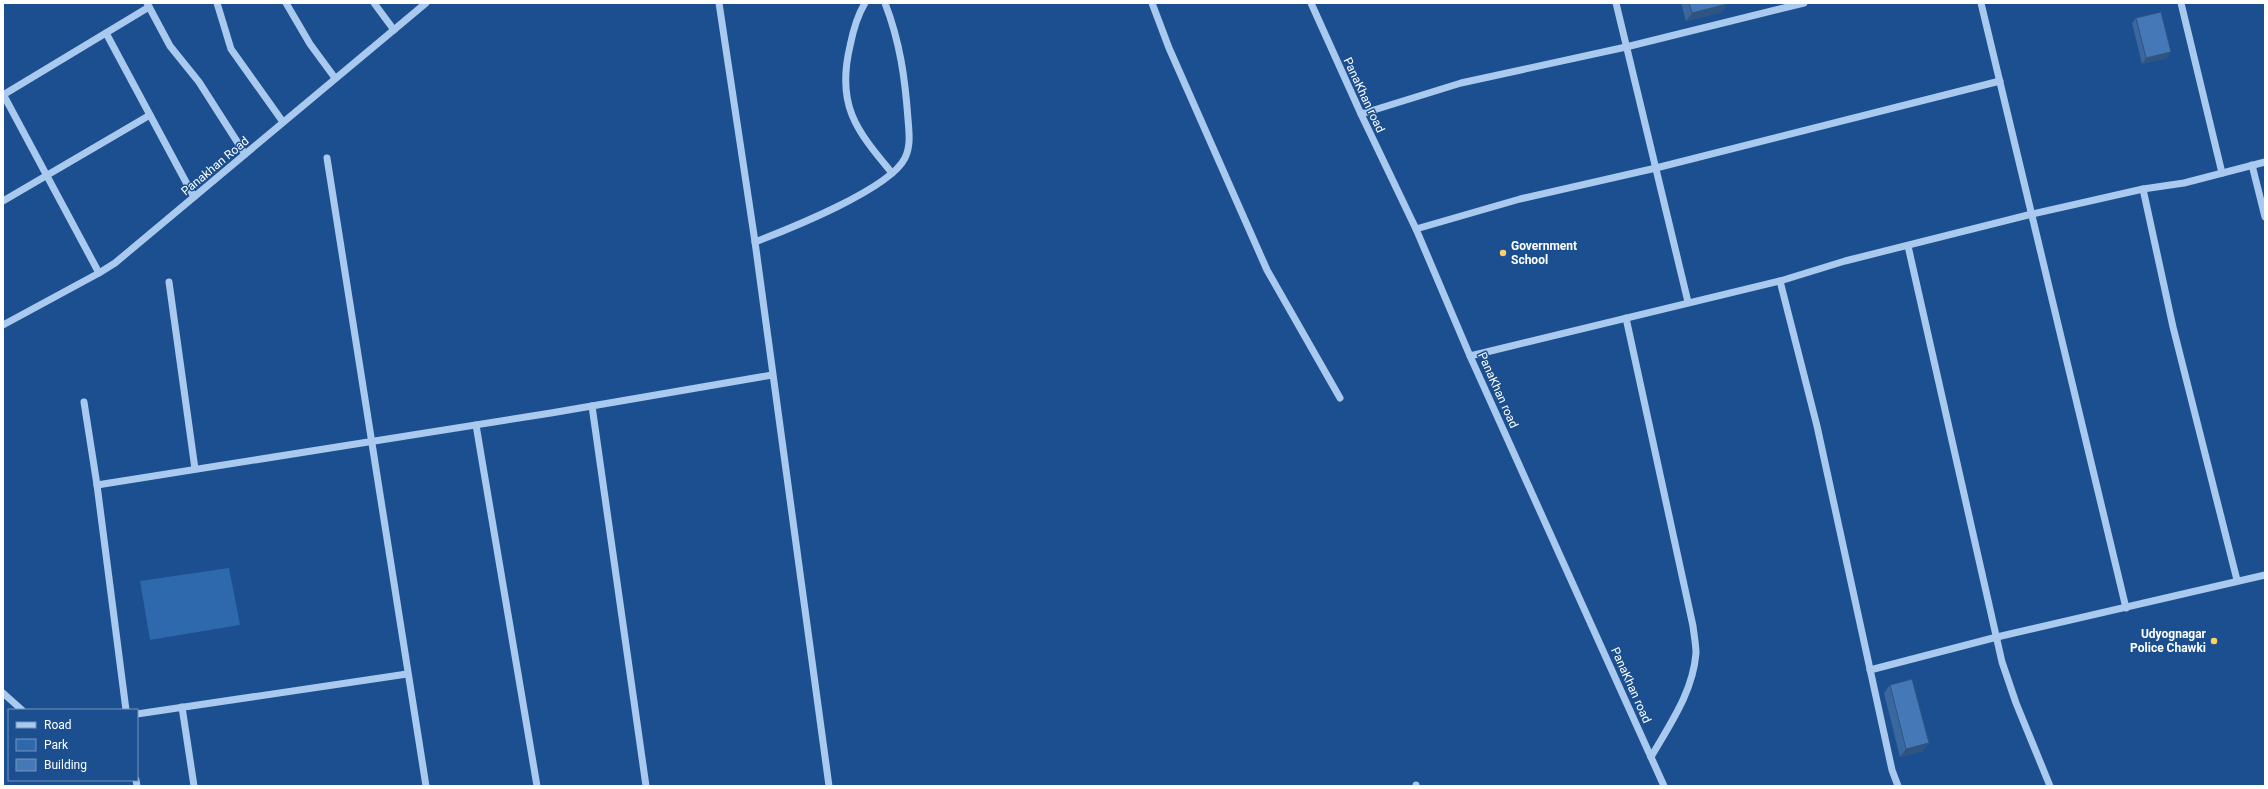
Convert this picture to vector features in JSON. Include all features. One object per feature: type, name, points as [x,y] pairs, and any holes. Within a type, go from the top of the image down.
[{"type":"street","points":[[217,3],[231,49],[283,122]]},
{"type":"street","points":[[286,3],[310,44],[335,78]]},
{"type":"street","points":[[374,3],[394,30]]},
{"type":"street","name":"Panakhan Road","points":[[3,325],[100,273],[194,198],[426,3]]},
{"type":"street","points":[[719,3],[755,242],[829,786]]},
{"type":"street","points":[[865,3],[857,20],[848,55],[846,82],[847,98],[851,114],[864,141],[892,173]]},
{"type":"street","points":[[755,242],[808,222],[849,200],[892,173],[905,159],[909,142],[904,68],[895,28],[885,3]]},
{"type":"street","points":[[1152,3],[1169,48],[1266,270],[1340,398]]},
{"type":"street","name":"PanaKhan road","points":[[1311,3],[1360,114],[1416,229],[1470,356],[1664,786]]},
{"type":"street","points":[[1616,3],[1688,302]]},
{"type":"street","points":[[1360,114],[1461,83],[1626,47],[1804,3]]},
{"type":"street","points":[[1981,3],[2126,608]]},
{"type":"street","points":[[2181,3],[2222,174]]},
{"type":"street","points":[[100,273],[3,94],[106,33],[148,5],[170,46],[199,82],[245,154]]},
{"type":"street","points":[[106,33],[194,198]]},
{"type":"street","points":[[1416,229],[1520,199],[1656,168],[2000,81]]},
{"type":"street","points":[[3,201],[150,115]]},
{"type":"street","points":[[327,158],[407,674],[426,786]]},
{"type":"street","points":[[1470,356],[1688,302],[1780,281],[1845,262],[2032,214],[2143,189],[2222,174],[2265,162]]},
{"type":"street","points":[[2252,165],[2265,217]]},
{"type":"street","points":[[2143,189],[2173,327],[2237,580]]},
{"type":"street","points":[[1908,246],[1997,637],[2016,703],[2050,786]]},
{"type":"street","points":[[1780,281],[1816,426],[1892,770],[1898,786]]},
{"type":"street","points":[[169,282],[195,469]]},
{"type":"street","points":[[1626,318],[1693,626],[1696,652],[1691,682],[1683,702],[1651,757]]},
{"type":"street","points":[[97,485],[372,442],[772,375]]},
{"type":"street","points":[[84,402],[97,485],[126,709]]},
{"type":"street","points":[[592,406],[646,786]]},
{"type":"street","points":[[476,425],[537,786]]},
{"type":"street","points":[[1870,670],[1997,637],[2126,608],[2237,580],[2265,575]]},
{"type":"street","points":[[138,714],[407,674]]},
{"type":"street","points":[[3,694],[21,709]]},
{"type":"street","points":[[182,707],[194,786]]},
{"type":"green space","points":[[229,568],[240,625],[150,640],[140,581]]},
{"type":"building","points":[[1689,3],[1727,3],[1727,4],[1692,13]]},
{"type":"building","points":[[2161,12],[2171,52],[2146,58],[2136,18]]},
{"type":"building","points":[[1912,679],[1929,743],[1906,749],[1890,685]]},
{"type":"place","name":"Government School","points":[[1503,253]]},
{"type":"place","name":"Udyognagar Police Chawki","points":[[2214,641]]}]
